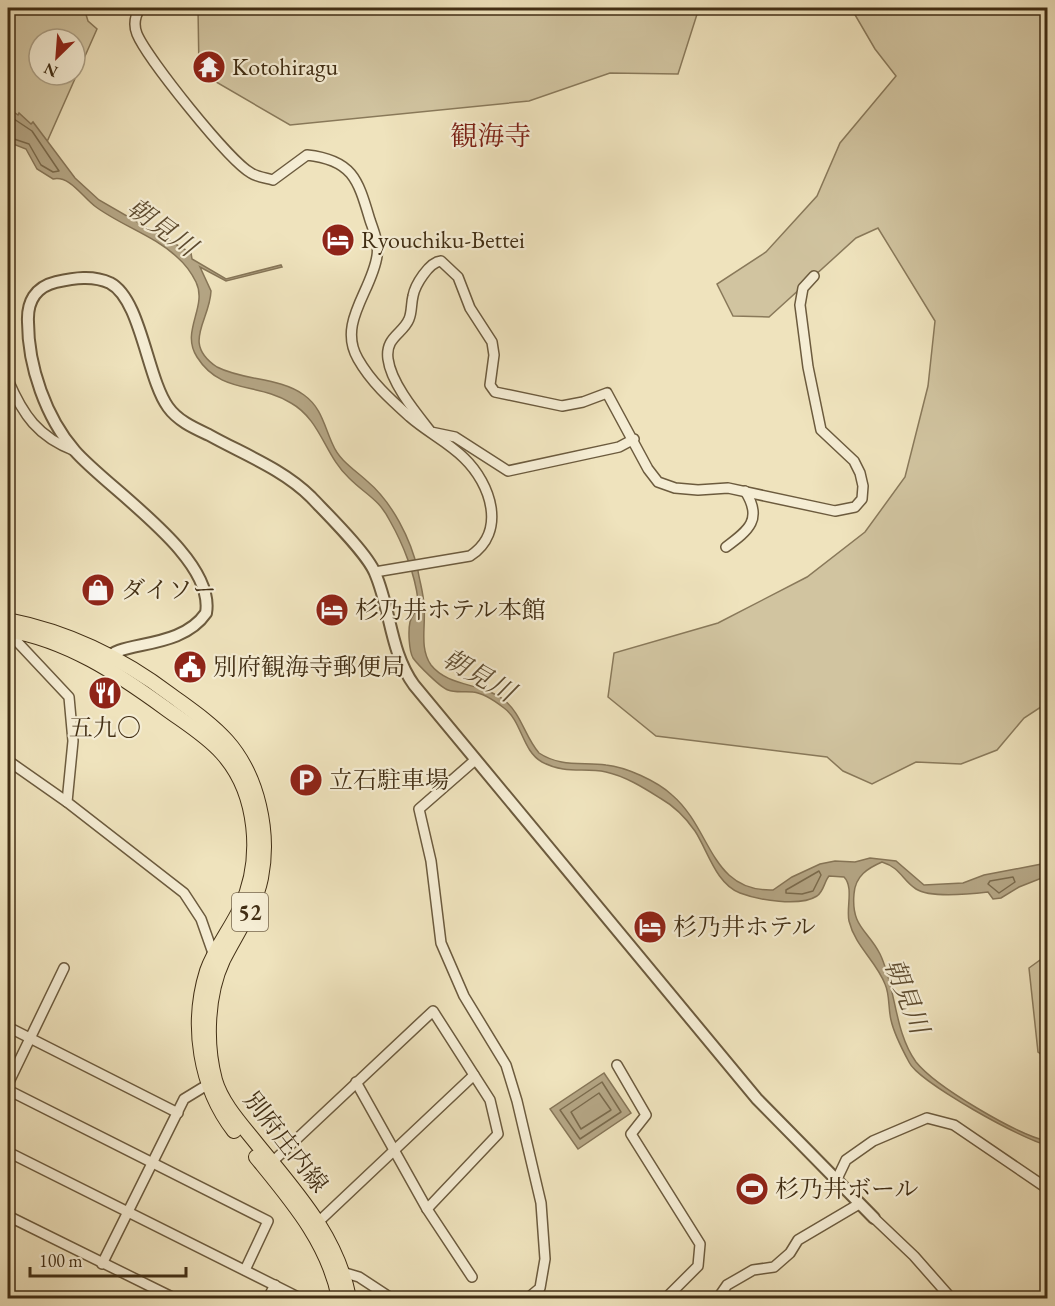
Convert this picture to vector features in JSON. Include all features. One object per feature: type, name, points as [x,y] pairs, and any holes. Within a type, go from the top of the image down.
[{"type":"main road","name":"別府庄内線","points":[[8,620],[51,630],[84,642],[207,739],[231,764],[244,790],[254,837],[250,879],[240,910],[214,956],[202,992],[199,1019],[207,1084],[222,1115],[269,1166]]},
{"type":"main road","name":"別府庄内線","points":[[8,631],[45,640],[144,675],[214,729],[237,754],[255,792],[264,841],[261,877],[249,914],[217,976],[210,1024],[212,1061],[219,1088],[269,1166],[315,1226],[342,1272],[349,1299]]},
{"type":"main road","name":"別府庄内線","points":[[315,1226],[339,1299]]},
{"type":"street","points":[[140,8],[134,18],[136,32],[154,63],[227,150],[250,173],[273,180],[307,156],[340,162],[357,181],[377,248],[375,267],[352,325],[354,351],[380,390],[457,452],[474,469],[488,498],[493,519],[490,532],[482,547],[470,556],[452,561],[378,571]]},
{"type":"street","points":[[634,438],[619,447],[508,471],[455,437],[431,432],[405,397],[389,364],[388,353],[392,339],[410,318],[414,292],[437,261],[444,262],[458,277],[470,308],[492,342],[494,355],[490,385],[495,392],[562,406],[607,393],[634,438],[648,469],[658,482],[675,488],[729,488],[835,511],[855,507],[862,499],[863,486],[854,461],[821,430],[808,367],[800,305],[803,288],[814,276]]},
{"type":"street","points":[[106,660],[164,642],[192,628],[206,613],[206,599],[182,551],[75,451],[60,429],[35,377],[29,347],[28,313],[34,295],[45,286],[60,281],[93,278],[112,284],[123,295],[139,331],[160,392],[177,417],[272,469],[302,490],[378,571],[403,669],[474,760],[757,1099],[836,1181],[914,1256],[951,1299]]},
{"type":"street","points":[[8,380],[38,431],[59,445],[75,451]]},
{"type":"street","points":[[726,547],[748,529],[754,516],[754,506],[745,491]]},
{"type":"street","points":[[8,631],[69,697],[73,741],[67,802]]},
{"type":"street","points":[[474,760],[419,809],[431,861],[441,943],[464,996],[491,1035],[506,1065],[541,1203],[545,1259],[540,1288],[528,1299]]},
{"type":"street","points":[[10,762],[67,802],[184,893],[201,920],[214,956]]},
{"type":"street","points":[[8,1084],[64,968]]},
{"type":"street","points":[[269,1166],[433,1011],[490,1100],[498,1134],[427,1209]]},
{"type":"street","points":[[8,1027],[177,1113]]},
{"type":"street","points":[[617,1065],[646,1115],[631,1134],[700,1244],[698,1266],[666,1299]]},
{"type":"street","points":[[315,1226],[474,1076]]},
{"type":"street","points":[[356,1082],[427,1209],[472,1277]]},
{"type":"street","points":[[102,1263],[184,1099],[207,1084]]},
{"type":"street","points":[[8,1090],[268,1221],[245,1270]]},
{"type":"street","points":[[836,1181],[846,1160],[873,1141],[927,1118],[954,1125],[1047,1190]]},
{"type":"street","points":[[8,1152],[300,1299]]},
{"type":"street","points":[[718,1299],[727,1285],[753,1270],[774,1267],[790,1253],[798,1240],[859,1204]]},
{"type":"street","points":[[8,1216],[174,1299]]},
{"type":"street","points":[[342,1272],[359,1277],[391,1299]]},
{"type":"street","points":[[268,1299],[276,1285]]},
{"type":"shaded area","points":[[8,8],[84,8],[88,21],[97,29],[87,52],[87,27],[27,27],[27,87],[71,87],[46,144],[8,116]]},
{"type":"shaded area","points":[[198,8],[699,8],[678,74],[610,73],[529,101],[290,125],[199,72]]},
{"type":"shaded area","points":[[851,8],[1047,8],[1047,703],[1024,718],[997,750],[961,764],[916,762],[872,784],[843,771],[827,757],[656,736],[608,697],[614,653],[718,623],[807,577],[865,532],[905,477],[928,386],[935,321],[878,228],[856,238],[769,317],[733,316],[717,284],[766,252],[817,196],[840,143],[896,76],[875,49]]},
{"type":"shaded area","points":[[1047,955],[1047,1058],[1038,1052],[1029,968]]},
{"type":"water","points":[[8,108],[18,115],[19,113],[31,124],[33,122],[75,178],[99,200],[191,253],[192,259],[226,279],[281,265],[282,267],[226,281],[200,267],[211,291],[200,331],[201,349],[206,358],[217,367],[238,375],[284,385],[310,400],[322,418],[339,455],[385,499],[411,546],[422,589],[424,644],[431,665],[447,677],[486,690],[504,700],[519,718],[539,753],[563,762],[606,765],[623,769],[658,785],[672,795],[685,809],[724,870],[736,881],[752,888],[773,890],[792,877],[820,864],[835,861],[855,862],[870,858],[896,861],[924,885],[963,883],[984,875],[1047,863],[1047,876],[1019,887],[1001,898],[993,899],[988,892],[951,895],[922,892],[911,886],[893,867],[882,862],[867,870],[857,882],[854,905],[861,927],[880,954],[903,1037],[916,1062],[958,1096],[997,1120],[1047,1141],[1047,1145],[1017,1133],[973,1110],[931,1083],[909,1062],[892,1025],[885,984],[852,930],[848,916],[849,886],[844,877],[829,876],[817,896],[800,901],[768,900],[740,893],[732,889],[719,875],[691,826],[665,801],[620,776],[598,771],[567,770],[542,762],[530,751],[515,720],[504,708],[481,694],[448,690],[424,671],[413,658],[410,646],[410,622],[418,604],[414,580],[399,539],[381,507],[341,469],[316,428],[301,410],[266,392],[229,383],[207,369],[197,357],[191,338],[199,291],[188,269],[169,250],[96,207],[65,180],[53,179],[37,169],[26,149],[8,142]]},
{"type":"water","points":[[604,1073],[631,1113],[578,1149],[550,1109]]},
{"type":"place","name":"Kotohiragu","points":[[209,67]]},
{"type":"place","name":"Ryouchiku-Bettei","points":[[338,240]]},
{"type":"place","name":"ダイソー","points":[[98,590]]},
{"type":"place","name":"杉乃井ホテル本館","points":[[332,610]]},
{"type":"place","name":"別府観海寺郵便局","points":[[190,667]]},
{"type":"place","name":"五九〇","points":[[105,693]]},
{"type":"place","name":"立石駐車場","points":[[306,780]]},
{"type":"place","name":"杉乃井ホテル","points":[[650,927]]},
{"type":"place","name":"杉乃井ボール","points":[[752,1189]]},
{"type":"district","name":"観海寺","points":[[491,136]]},
{"type":"water label","name":"朝見川","points":[[162,227]]},
{"type":"water label","name":"朝見川","points":[[479,675]]},
{"type":"water label","name":"朝見川","points":[[907,996]]}]
